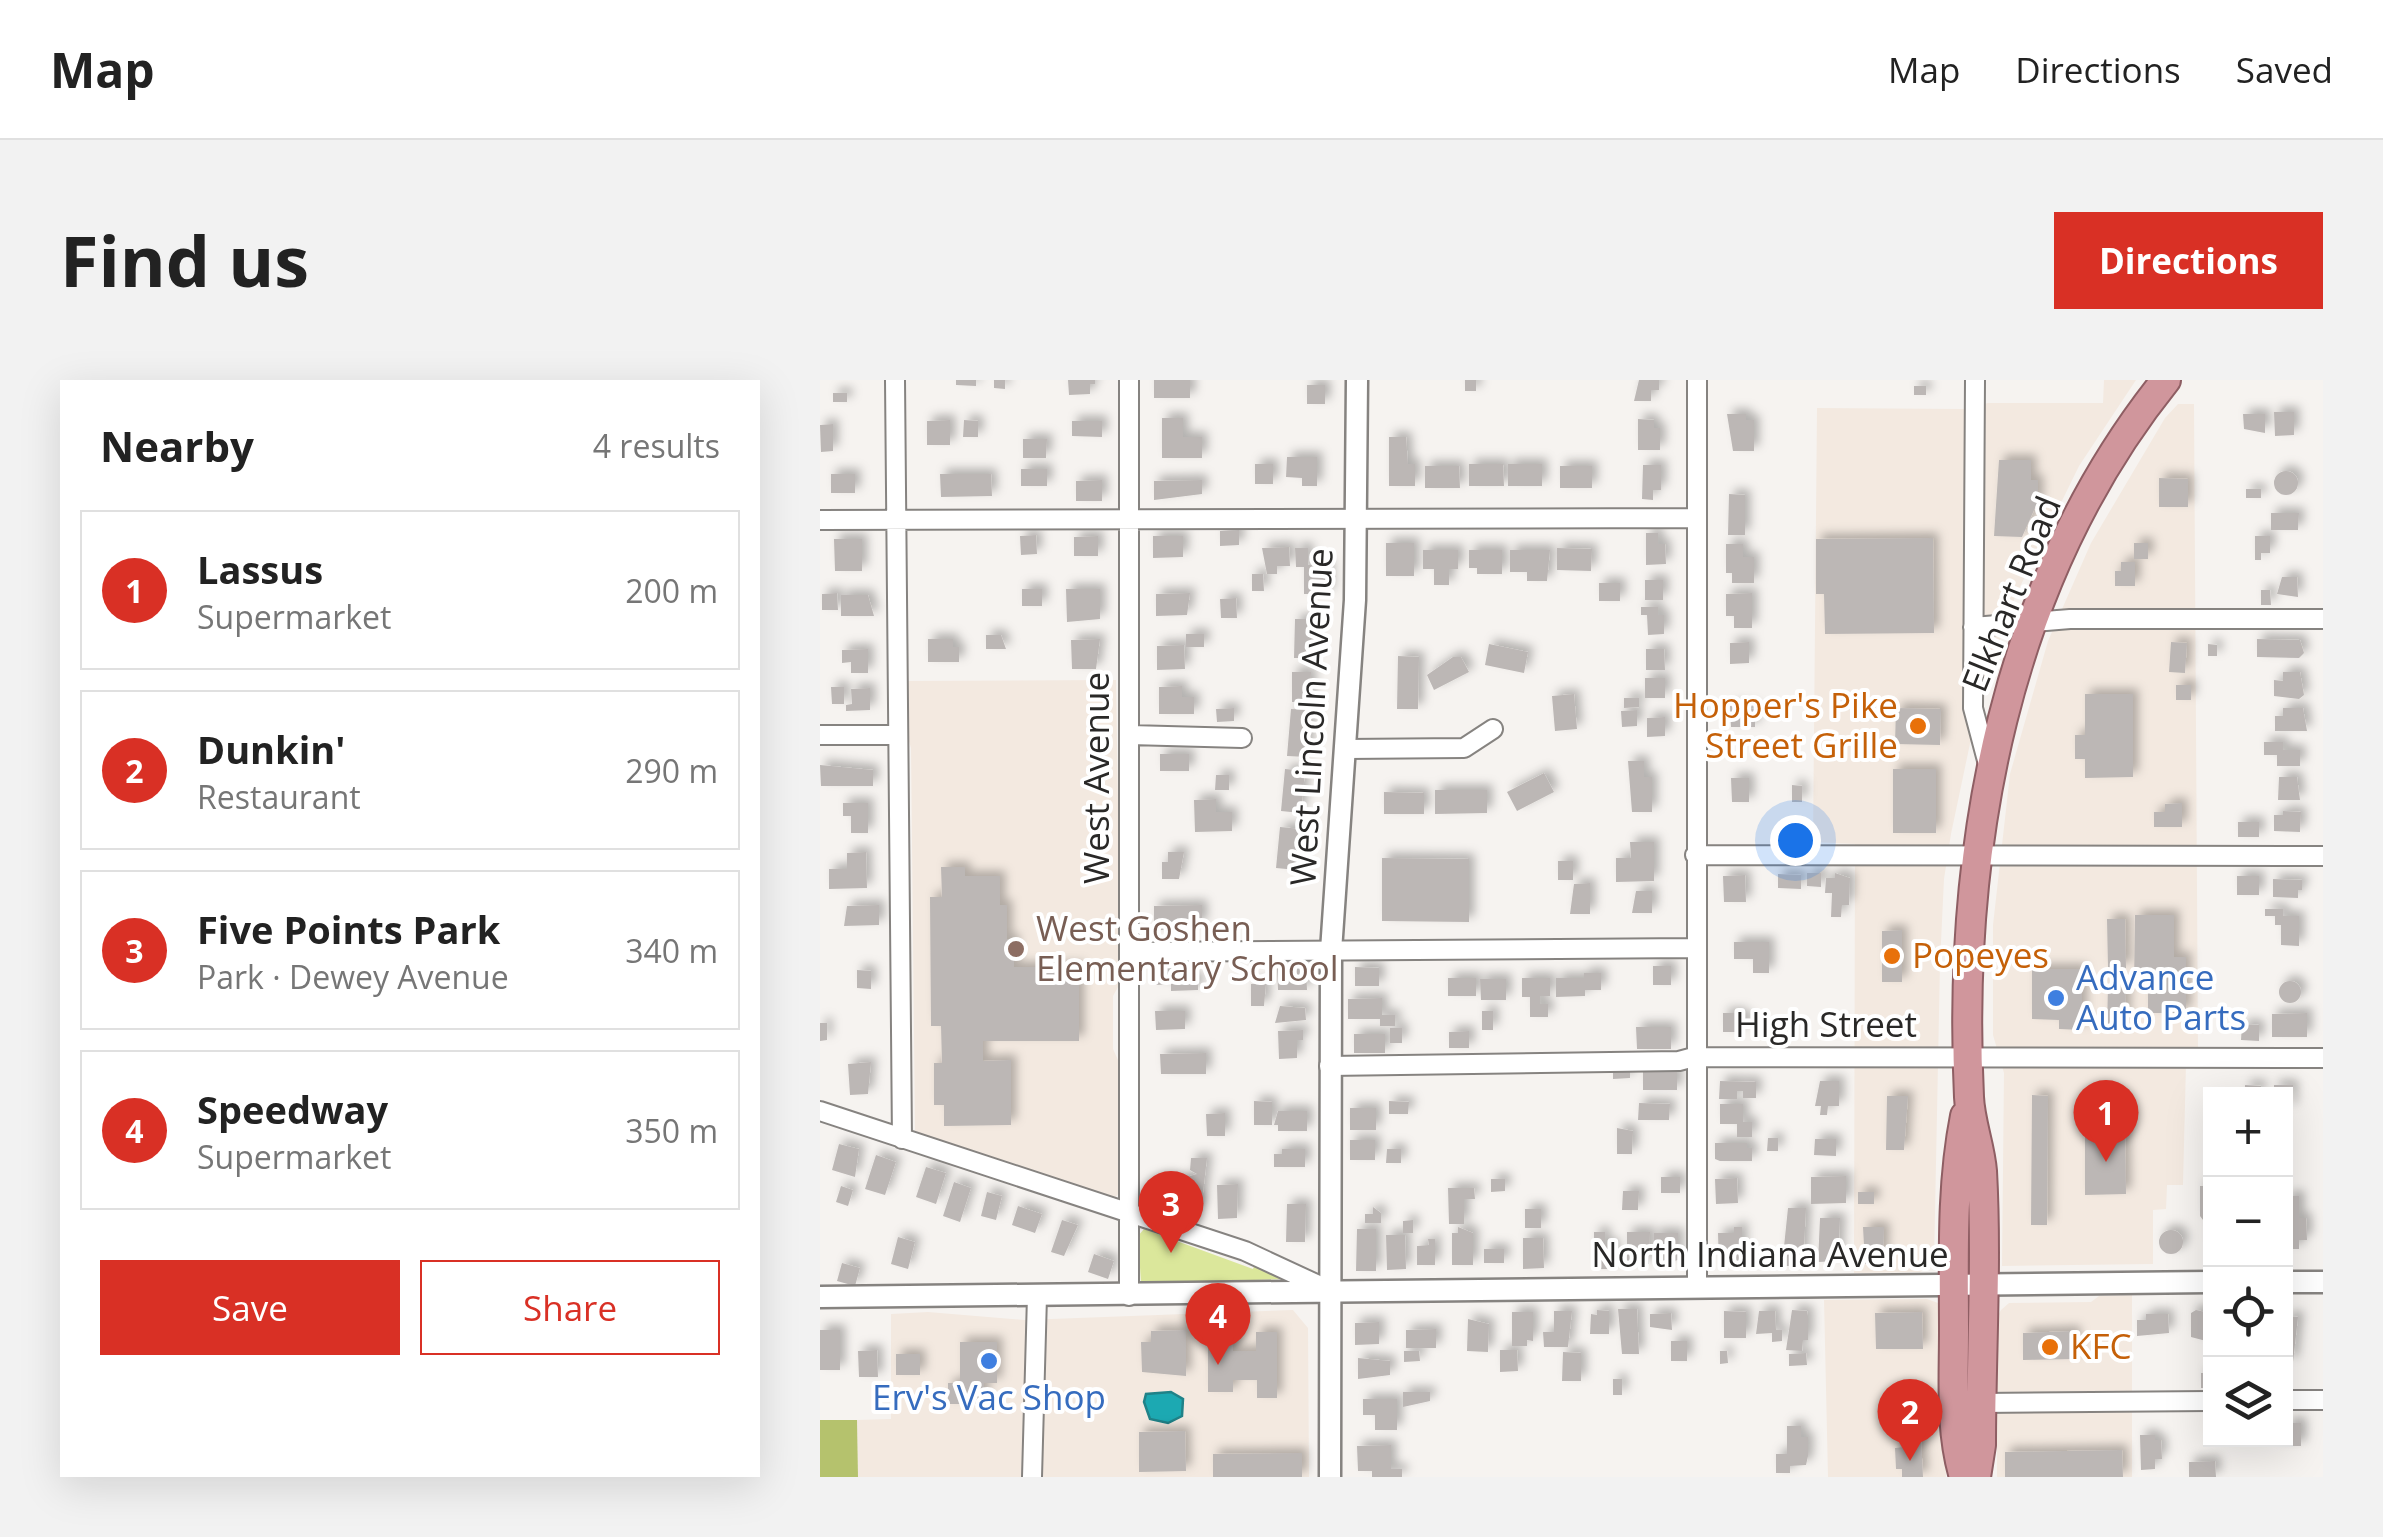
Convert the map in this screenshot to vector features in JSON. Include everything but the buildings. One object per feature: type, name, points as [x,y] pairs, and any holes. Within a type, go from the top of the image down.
[{"type":"highway","name":"Elkhart Road","points":[[1967,1286],[1982,1169],[1969,1100],[1975,855],[1989,768],[2020,657],[2074,527],[2118,448],[2166,380]]},
{"type":"highway","points":[[1967,1286],[1982,1403],[1976,1477]]},
{"type":"highway","points":[[1964,1477],[1954,1444],[1967,1286]]},
{"type":"street","points":[[895,380],[902,1139]]},
{"type":"street","name":"West Avenue","points":[[1129,380],[1129,1296]]},
{"type":"street","name":"West Lincoln Avenue","points":[[1330,1477],[1331,951],[1346,749],[1356,518],[1357,380]]},
{"type":"street","points":[[1697,1288],[1694,948],[1698,380]]},
{"type":"street","points":[[1975,380],[1973,708],[1989,768]]},
{"type":"street","points":[[820,520],[1697,518]]},
{"type":"street","points":[[1973,627],[2323,618]]},
{"type":"street","points":[[1346,749],[1464,748],[1493,729]]},
{"type":"street","points":[[820,735],[898,734]]},
{"type":"street","points":[[1130,735],[1242,738]]},
{"type":"street","points":[[1695,855],[2323,856]]},
{"type":"street","points":[[1128,952],[1694,948]]},
{"type":"street","name":"High Street","points":[[1329,1066],[1660,1062],[1694,1057],[2323,1058]]},
{"type":"street","points":[[820,1111],[1245,1251],[1329,1290]]},
{"type":"street","name":"North Indiana Avenue","points":[[820,1297],[2203,1282]]},
{"type":"street","points":[[2293,1282],[2323,1282]]},
{"type":"street","points":[[1032,1477],[1036,1296]]},
{"type":"street","points":[[2293,1400],[2323,1400]]},
{"type":"street","points":[[1982,1403],[2203,1401]]},
{"type":"shaded area","points":[[2104,380],[2136,380],[2079,466],[2015,597],[1980,696],[1951,834],[1944,879],[1940,963],[1934,1264],[1920,1272],[1854,1273],[1855,844],[1813,842],[1817,408],[1963,409],[1988,403],[2103,403]]},
{"type":"shaded area","points":[[2178,404],[2194,404],[2198,1050],[2186,1064],[2183,1185],[2167,1185],[2166,1209],[2153,1210],[2153,1264],[2002,1266],[2004,1073],[1993,1035],[1993,925],[2010,774],[2048,641],[2091,543],[2165,418]]},
{"type":"shaded area","name":"West Goshen Elementary School","points":[[1116,680],[1120,930],[1118,987],[1113,996],[1113,1049],[1118,1060],[1119,1193],[1113,1200],[915,1131],[911,748],[904,724],[904,681]]},
{"type":"shaded area","points":[[2132,1295],[2132,1477],[1997,1477],[1997,1317],[2001,1310],[2009,1303],[2091,1302],[2099,1296]]},
{"type":"shaded area","points":[[1927,1299],[1938,1303],[1944,1315],[1946,1477],[1828,1477],[1824,1300]]},
{"type":"shaded area","points":[[1293,1310],[1308,1328],[1309,1477],[858,1477],[857,1420],[891,1419],[891,1314],[928,1312],[1024,1320]]},
{"type":"green space","points":[[1144,1229],[1253,1269],[1256,1261],[1287,1279],[1141,1283],[1138,1236]]},
{"type":"green space","points":[[820,1420],[857,1420],[858,1477],[820,1477]]},
{"type":"water","points":[[1171,1392],[1183,1399],[1182,1416],[1168,1423],[1150,1419],[1144,1402],[1146,1394]]},
{"type":"place","name":"Hopper's Pike Street Grille","points":[[1918,726]]},
{"type":"place","name":"West Goshen Elementary School","points":[[1016,949]]},
{"type":"place","name":"Popeyes","points":[[1892,956]]},
{"type":"place","name":"Advance Auto Parts","points":[[2056,998]]},
{"type":"place","name":"Lassus","points":[[2106,1162]]},
{"type":"place","name":"Five Points Park","points":[[1171,1253]]},
{"type":"place","name":"KFC","points":[[2050,1347]]},
{"type":"place","name":"Erv's Vac Shop","points":[[989,1361]]},
{"type":"place","name":"Speedway","points":[[1218,1365]]},
{"type":"place","name":"Dunkin'","points":[[1910,1461]]}]
